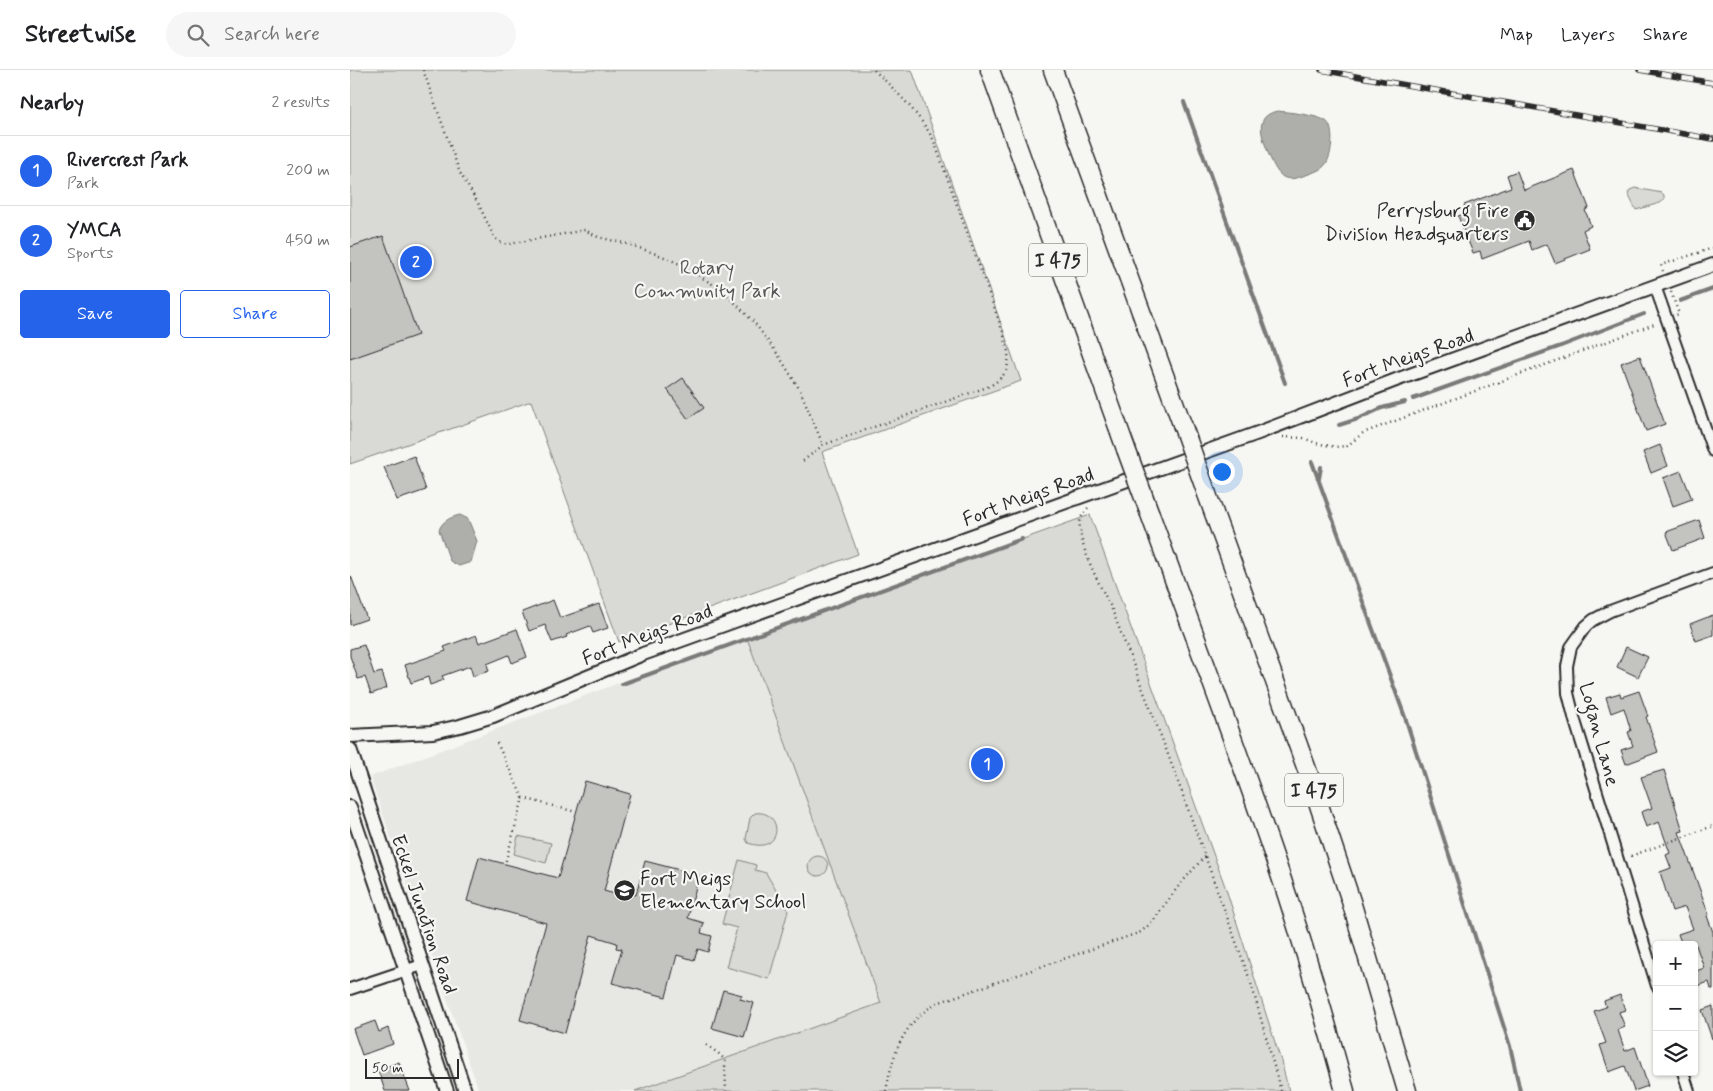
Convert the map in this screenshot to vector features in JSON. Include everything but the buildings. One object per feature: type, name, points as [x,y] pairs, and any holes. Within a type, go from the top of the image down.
[{"type":"highway","name":"I 475","points":[[990,70],[1250,788],[1317,992],[1345,1091]]},
{"type":"highway","name":"I 475","points":[[1053,70],[1310,778],[1345,884],[1407,1091]]},
{"type":"street","name":"Fort Meigs Road","points":[[350,736],[433,732],[493,716],[643,654],[1258,433],[1396,380],[1713,265]]},
{"type":"street","points":[[1655,286],[1713,451]]},
{"type":"street","name":"Logan Lane","points":[[1653,973],[1575,721],[1568,693],[1566,666],[1574,641],[1593,620],[1636,600],[1713,573]]},
{"type":"street","name":"Eckel Junction Road","points":[[350,749],[465,1091]]},
{"type":"street","name":"Eckel Junction Road","points":[[350,807],[447,1091]]},
{"type":"street","points":[[350,989],[422,965]]},
{"type":"street","points":[[1684,1076],[1689,1091]]},
{"type":"path","points":[[423,70],[460,173],[478,203],[490,232],[498,242],[509,244],[585,230],[598,237],[631,245],[662,256],[696,274],[730,298],[764,334],[800,390],[823,446]]},
{"type":"path","points":[[803,461],[823,446],[990,386],[1002,377],[1009,359],[1009,351],[1003,332],[934,140],[913,109],[874,70]]},
{"type":"path","points":[[1663,271],[1661,264],[1713,248]]},
{"type":"path","points":[[1672,297],[1679,314]]},
{"type":"path","points":[[1276,438],[1303,438],[1326,446],[1346,446],[1363,433],[1658,322]]},
{"type":"path","points":[[1088,508],[1080,522],[1082,540],[1101,590],[1111,607],[1169,757],[1251,983],[1281,1091]]},
{"type":"path","points":[[497,743],[523,798],[505,864]]},
{"type":"path","points":[[523,798],[576,812]]},
{"type":"path","points":[[1631,856],[1713,826]]},
{"type":"path","points":[[886,1091],[891,1066],[901,1039],[917,1017],[928,1008],[937,1003],[1141,932],[1153,921],[1177,888],[1205,856]]},
{"type":"path","points":[[706,1045],[725,1060],[726,1091]]},
{"type":"shaded area","points":[[1277,111],[1303,114],[1326,121],[1331,130],[1332,144],[1326,164],[1317,171],[1292,179],[1283,177],[1278,172],[1269,155],[1261,129],[1264,118]]},
{"type":"shaded area","points":[[460,515],[468,519],[477,541],[471,562],[459,566],[450,561],[439,530],[447,520]]},
{"type":"shaded area","name":"Fort Meigs Elementary School","points":[[747,638],[881,1003],[635,1091],[479,1091],[370,777],[632,678]]},
{"type":"green space","name":"Rotary Community Park","points":[[350,70],[912,70],[1021,381],[822,452],[858,554],[619,642],[531,401],[350,464]]},
{"type":"green space","points":[[1635,188],[1662,193],[1664,200],[1636,210],[1628,194],[1630,190]]},
{"type":"green space","points":[[1090,515],[1226,889],[1289,1091],[635,1091],[881,1003],[747,638]]},
{"type":"green space","points":[[755,813],[765,814],[775,824],[774,838],[768,843],[760,845],[748,843],[746,839],[750,818]]},
{"type":"green space","points":[[518,836],[551,843],[546,863],[514,854]]},
{"type":"green space","points":[[818,856],[825,859],[828,866],[825,873],[818,876],[811,873],[808,866],[811,859]]},
{"type":"green space","points":[[739,860],[756,865],[755,870],[766,873],[788,911],[769,979],[726,967],[737,928],[722,924]]},
{"type":"waterway","points":[[1184,102],[1285,383]]},
{"type":"waterway","points":[[1680,301],[1713,289]]},
{"type":"waterway","points":[[1413,399],[1644,314]]},
{"type":"waterway","points":[[1339,425],[1382,408],[1405,402]]},
{"type":"waterway","points":[[1312,462],[1406,720],[1510,1046],[1520,1091]]},
{"type":"waterway","points":[[1319,479],[1321,467]]},
{"type":"waterway","points":[[622,684],[1022,539]]},
{"type":"railway","points":[[1321,70],[1713,139]]},
{"type":"railway","points":[[1639,70],[1713,83]]},
{"type":"place","name":"Perrysburg Fire Division Headquarters","points":[[1525,221]]},
{"type":"place","name":"YMCA","points":[[416,262]]},
{"type":"place","name":"Rivercrest Park","points":[[987,764]]},
{"type":"place","name":"Fort Meigs Elementary School","points":[[624,890]]}]
